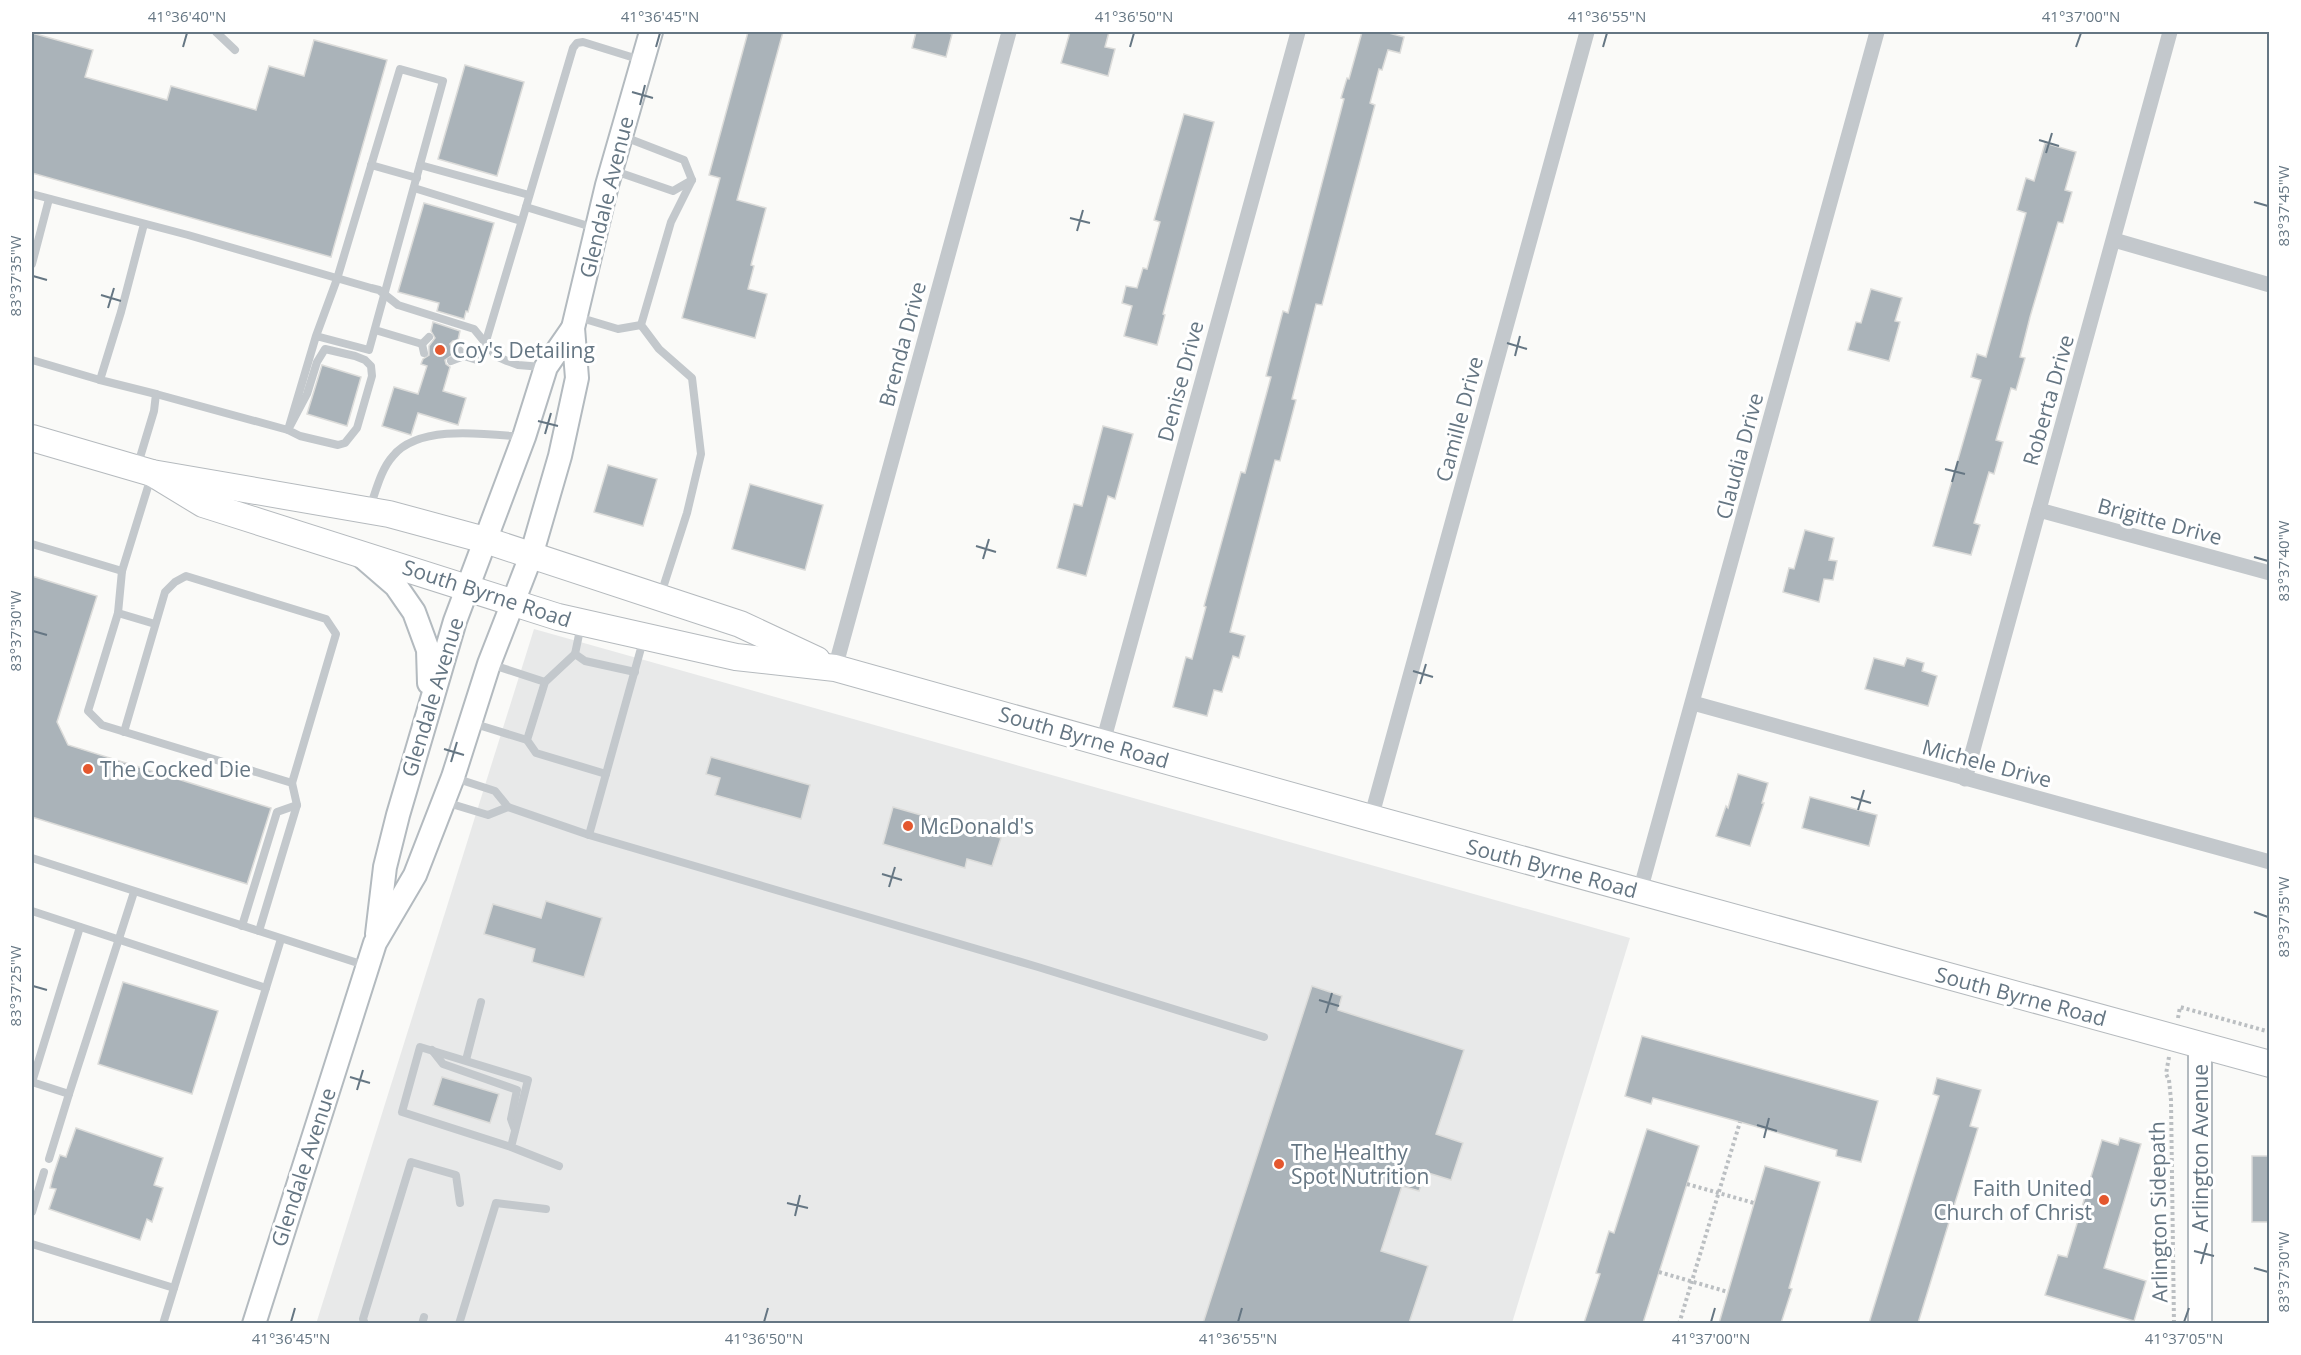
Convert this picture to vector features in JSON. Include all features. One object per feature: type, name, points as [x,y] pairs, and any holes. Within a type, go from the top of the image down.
[{"type":"main road","name":"Glendale Avenue","points":[[254,1323],[375,943],[415,875],[453,777],[489,664],[531,556],[560,456],[577,378],[575,322],[596,228],[651,32]]},
{"type":"main road","name":"Glendale Avenue","points":[[375,943],[385,867],[410,769],[454,621],[524,437],[546,367],[575,322]]},
{"type":"main road","name":"South Byrne Road","points":[[32,438],[144,471],[389,514],[486,540],[740,624],[835,668]]},
{"type":"main road","name":"South Byrne Road","points":[[144,471],[203,504],[581,623],[736,657],[835,668],[1371,818],[2270,1064]]},
{"type":"main road","points":[[357,552],[396,586],[414,612],[428,650],[430,702]]},
{"type":"main road","name":"Arlington Avenue","points":[[2200,1045],[2200,1323]]},
{"type":"street","name":"Brenda Drive","points":[[835,668],[1009,32]]},
{"type":"street","name":"Denise Drive","points":[[1103,742],[1298,32]]},
{"type":"street","name":"Camille Drive","points":[[1371,818],[1587,32]]},
{"type":"street","name":"Claudia Drive","points":[[1640,891],[1878,32]]},
{"type":"street","name":"Roberta Drive","points":[[1965,778],[2170,32]]},
{"type":"street","points":[[2114,240],[2270,285]]},
{"type":"street","name":"Brigitte Drive","points":[[2039,510],[2270,573]]},
{"type":"street","name":"Michele Drive","points":[[1693,703],[2270,862]]},
{"type":"lane","points":[[216,32],[235,50]]},
{"type":"lane","points":[[451,361],[464,357],[480,361],[573,48],[577,43],[583,42],[643,60]]},
{"type":"lane","points":[[288,430],[316,336],[338,279],[400,69],[443,81],[369,350],[316,336]]},
{"type":"lane","points":[[621,136],[684,160],[692,180],[671,222],[640,325]]},
{"type":"lane","points":[[371,165],[417,178]]},
{"type":"lane","points":[[420,165],[529,195]]},
{"type":"lane","points":[[611,169],[673,191],[692,180]]},
{"type":"lane","points":[[414,188],[521,221]]},
{"type":"lane","points":[[32,194],[371,288],[398,305],[474,328],[496,356],[507,361],[518,365],[546,367]]},
{"type":"lane","points":[[32,264],[49,199]]},
{"type":"lane","points":[[526,207],[596,228]]},
{"type":"lane","points":[[100,380],[144,224]]},
{"type":"lane","points":[[575,322],[618,329],[640,325]]},
{"type":"lane","points":[[640,325],[659,349],[692,378],[701,454],[687,513],[660,598]]},
{"type":"lane","points":[[375,330],[423,344]]},
{"type":"lane","points":[[424,353],[423,344],[429,337]]},
{"type":"lane","points":[[456,346],[464,357]]},
{"type":"lane","points":[[32,360],[338,445],[345,443],[357,428],[372,376],[371,366],[365,360],[355,356],[325,349],[317,362],[307,394],[288,430]]},
{"type":"lane","points":[[156,394],[144,471],[122,571],[118,612],[88,711],[102,725],[292,783]]},
{"type":"lane","points":[[369,511],[392,456],[408,444],[428,435],[486,434],[524,437]]},
{"type":"lane","points":[[32,544],[122,571]]},
{"type":"lane","points":[[124,732],[165,592],[175,582],[186,576],[326,619],[336,634],[292,783],[297,806],[259,931]]},
{"type":"lane","points":[[118,612],[155,624]]},
{"type":"lane","points":[[527,740],[545,682],[575,654],[581,623]]},
{"type":"lane","points":[[589,835],[645,637]]},
{"type":"lane","points":[[575,654],[585,661],[635,672]]},
{"type":"lane","points":[[489,664],[545,682]]},
{"type":"lane","points":[[470,723],[527,740],[536,753],[606,774]]},
{"type":"lane","points":[[453,777],[495,791],[508,807],[589,835],[1038,967],[1264,1037]]},
{"type":"lane","points":[[443,802],[488,815],[508,807]]},
{"type":"lane","points":[[242,926],[277,812],[297,806]]},
{"type":"lane","points":[[32,858],[367,966]]},
{"type":"lane","points":[[49,1159],[134,892]]},
{"type":"lane","points":[[32,911],[266,988]]},
{"type":"lane","points":[[69,1094],[32,1082],[80,927]]},
{"type":"lane","points":[[163,1323],[281,939]]},
{"type":"lane","points":[[466,1060],[481,1002]]},
{"type":"lane","points":[[511,1147],[528,1080],[420,1047],[402,1112],[511,1147],[559,1166]]},
{"type":"lane","points":[[432,1050],[443,1064],[517,1090],[511,1119],[515,1131]]},
{"type":"lane","points":[[365,1323],[363,1319],[411,1162],[456,1175],[460,1203]]},
{"type":"lane","points":[[32,1212],[44,1172]]},
{"type":"lane","points":[[459,1323],[496,1203],[546,1209]]},
{"type":"lane","points":[[32,1244],[174,1288]]},
{"type":"path","points":[[2180,1008],[2270,1032]]},
{"type":"path","name":"Arlington Sidepath","points":[[2166,1071],[2171,1100],[2174,1323]]},
{"type":"path","points":[[1678,1323],[1740,1122]]},
{"type":"path","points":[[1687,1184],[1754,1203]]},
{"type":"path","points":[[1659,1272],[1728,1292]]},
{"type":"shaded area","points":[[534,629],[1630,938],[1512,1323],[316,1324]]},
{"type":"building","points":[[748,32],[783,32],[737,200],[766,208],[751,265],[754,266],[748,289],[767,294],[755,338],[682,318],[720,178],[709,175]]},
{"type":"building","points":[[916,32],[952,34],[946,57],[912,48]]},
{"type":"building","points":[[1070,32],[1109,32],[1105,47],[1115,49],[1108,76],[1061,63]]},
{"type":"building","points":[[1362,32],[1385,32],[1404,37],[1400,53],[1388,50],[1382,70],[1379,69],[1370,103],[1375,105],[1322,305],[1316,304],[1292,399],[1296,400],[1280,461],[1275,460],[1230,632],[1245,636],[1239,658],[1233,656],[1222,692],[1214,690],[1207,716],[1173,707],[1186,657],[1192,659],[1206,607],[1204,606],[1241,472],[1245,473],[1271,377],[1266,376],[1283,311],[1288,313],[1344,99],[1341,98],[1347,78],[1349,79]]},
{"type":"building","points":[[32,33],[93,50],[85,77],[167,100],[171,86],[256,110],[269,66],[304,76],[314,40],[387,60],[331,257],[32,173]]},
{"type":"building","points":[[465,65],[524,82],[497,176],[438,159]]},
{"type":"building","points":[[1184,114],[1214,122],[1163,314],[1165,315],[1157,345],[1124,336],[1132,306],[1122,303],[1126,286],[1137,288],[1143,268],[1147,269],[1160,222],[1154,220]]},
{"type":"building","points":[[2045,143],[2076,152],[2065,190],[2072,192],[2063,223],[2058,222],[2030,317],[2020,357],[2025,358],[2016,390],[2011,388],[1996,440],[2003,442],[1994,474],[1989,472],[1974,523],[1980,525],[1971,555],[1933,546],[1981,380],[1971,377],[1977,354],[1986,357],[2026,213],[2017,210],[2026,178],[2034,181]]},
{"type":"building","points":[[424,203],[494,223],[464,319],[437,311],[439,303],[398,292]]},
{"type":"building","points":[[1871,289],[1902,298],[1895,321],[1900,322],[1889,361],[1848,350],[1856,322],[1861,323]]},
{"type":"building","points":[[433,322],[460,331],[458,340],[450,344],[454,354],[445,360],[450,367],[443,391],[466,398],[458,425],[418,413],[411,435],[382,426],[394,387],[418,394],[427,366],[421,364],[423,359],[429,355],[429,346],[435,338],[431,331]]},
{"type":"building","points":[[322,365],[361,377],[347,426],[307,414]]},
{"type":"building","points":[[1103,426],[1133,434],[1115,499],[1108,496],[1086,576],[1057,568],[1074,504],[1082,506]]},
{"type":"building","points":[[608,465],[657,479],[643,526],[594,512]]},
{"type":"building","points":[[750,484],[823,505],[805,570],[732,549]]},
{"type":"building","points":[[1805,530],[1834,538],[1829,560],[1837,561],[1833,580],[1824,579],[1819,602],[1783,592],[1789,568],[1794,569]]},
{"type":"building","points":[[32,576],[97,596],[57,722],[68,745],[271,808],[247,884],[32,817]]},
{"type":"building","points":[[1874,658],[1904,666],[1907,658],[1924,663],[1922,671],[1937,676],[1928,706],[1865,689]]},
{"type":"building","points":[[711,757],[810,785],[801,819],[715,795],[720,778],[706,774]]},
{"type":"building","points":[[1738,774],[1768,783],[1750,846],[1716,836],[1726,806],[1728,808]]},
{"type":"building","points":[[1810,797],[1877,815],[1869,846],[1802,828]]},
{"type":"building","points":[[893,807],[1001,838],[992,866],[967,859],[965,868],[883,844]]},
{"type":"building","points":[[546,901],[602,918],[584,977],[532,962],[535,949],[484,934],[493,904],[541,918]]},
{"type":"building","points":[[123,982],[218,1011],[192,1094],[98,1064]]},
{"type":"building","points":[[1312,986],[1342,996],[1338,1010],[1464,1050],[1436,1134],[1463,1143],[1451,1180],[1425,1172],[1419,1191],[1402,1186],[1381,1251],[1428,1266],[1409,1323],[1203,1323]]},
{"type":"building","points":[[1642,1036],[1878,1101],[1861,1162],[1836,1156],[1837,1150],[1740,1122],[1653,1098],[1651,1104],[1625,1096]]},
{"type":"building","points":[[442,1077],[499,1094],[490,1123],[433,1105]]},
{"type":"building","points":[[1937,1078],[1981,1090],[1970,1126],[1978,1128],[1918,1323],[1869,1323],[1939,1096],[1933,1094]]},
{"type":"building","points":[[76,1128],[163,1158],[154,1185],[163,1188],[152,1222],[147,1219],[140,1240],[49,1209],[56,1189],[50,1188],[60,1155],[66,1157]]},
{"type":"building","points":[[1647,1129],[1699,1146],[1643,1323],[1584,1323],[1600,1274],[1596,1273],[1609,1231],[1614,1233]]},
{"type":"building","name":"Faith United Church of Christ","points":[[2120,1138],[2141,1144],[2104,1268],[2146,1281],[2134,1321],[2045,1295],[2058,1255],[2067,1257],[2102,1140],[2118,1145]]},
{"type":"building","points":[[2252,1156],[2270,1156],[2270,1222],[2252,1222]]},
{"type":"building","points":[[1765,1166],[1820,1182],[1789,1288],[1792,1289],[1781,1323],[1719,1323]]},
{"type":"place","name":"Coy's Detailing","points":[[440,350]]},
{"type":"place","name":"The Cocked Die","points":[[88,769]]},
{"type":"place","name":"McDonald's","points":[[908,826]]},
{"type":"place","name":"The Healthy Spot Nutrition","points":[[1279,1164]]},
{"type":"place","name":"Faith United Church of Christ","points":[[2104,1200]]}]
